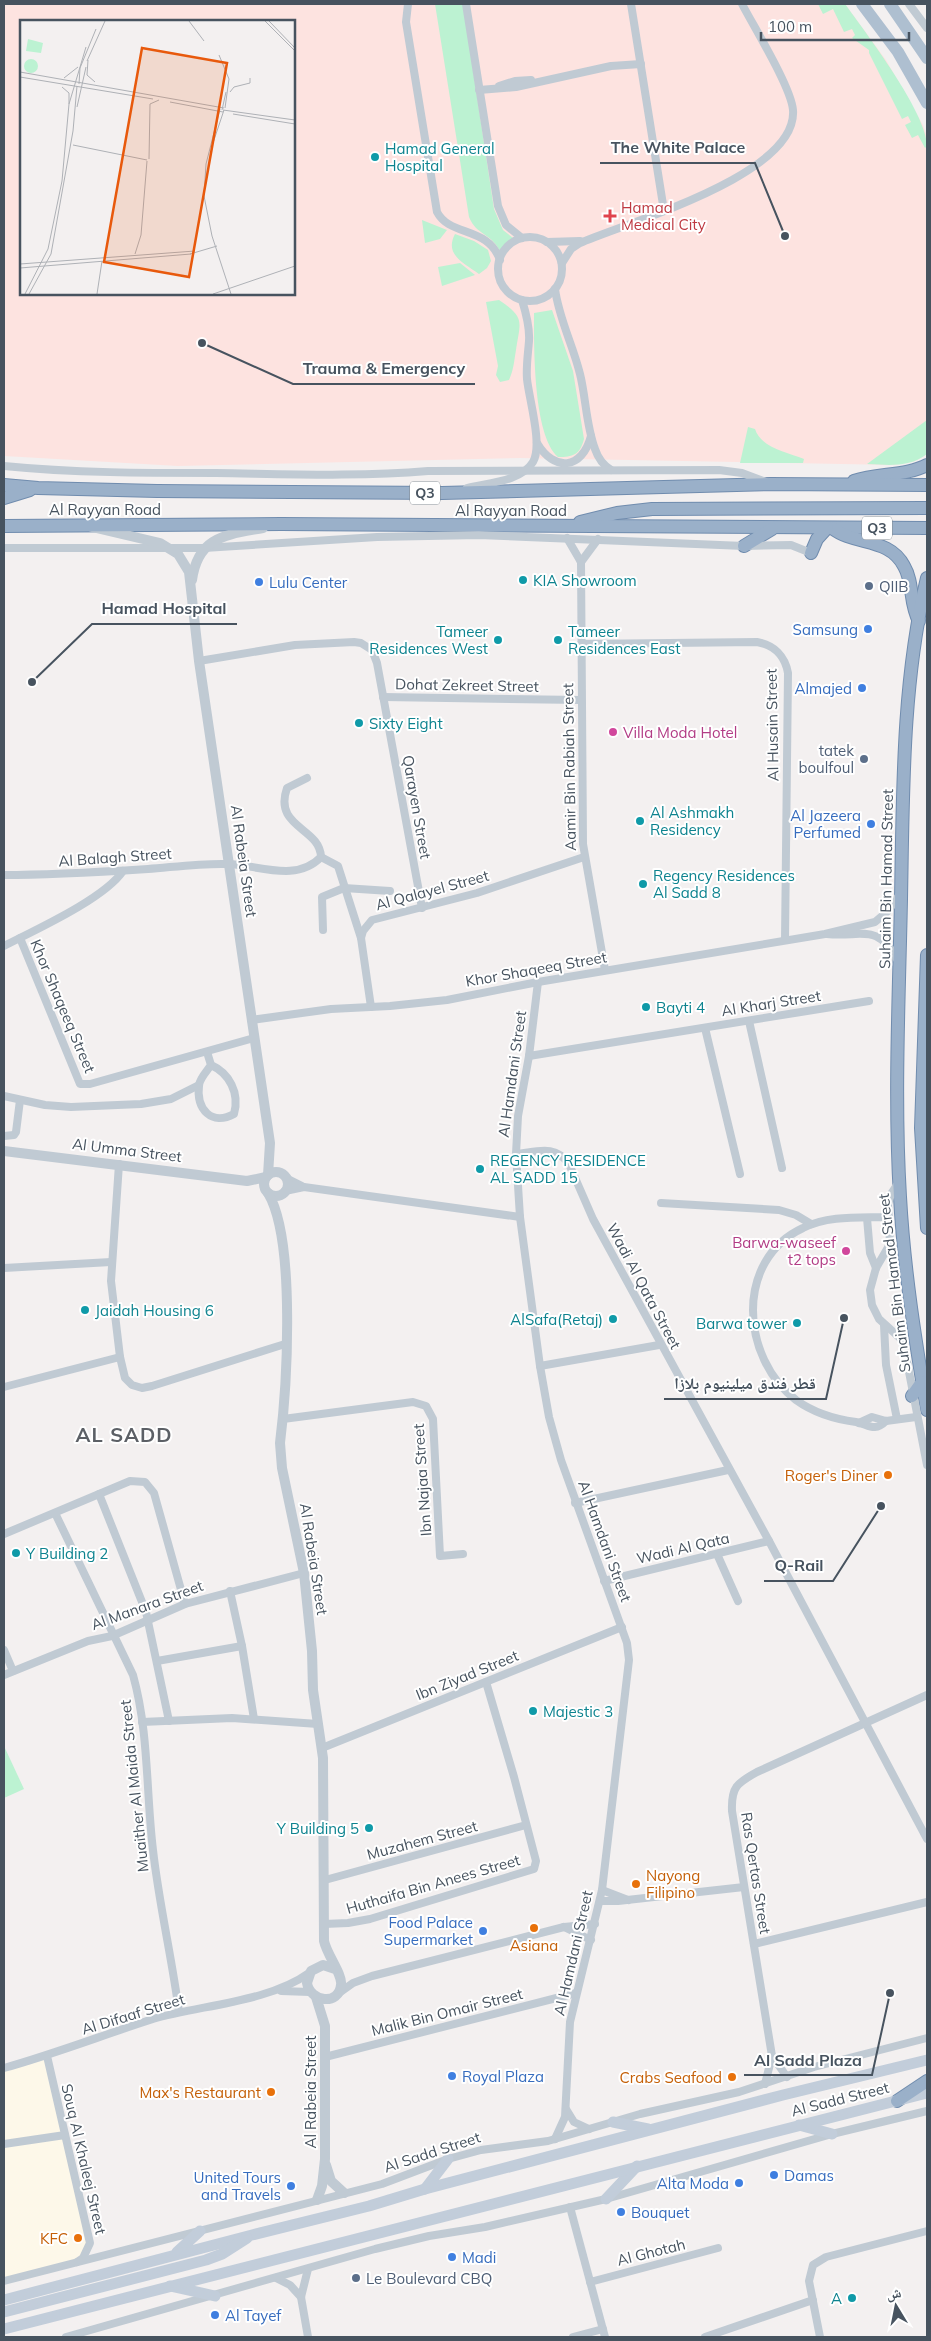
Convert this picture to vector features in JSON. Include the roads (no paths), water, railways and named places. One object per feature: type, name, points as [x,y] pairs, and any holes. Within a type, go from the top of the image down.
[{"type":"highway","points":[[846,485],[870,476],[916,470],[927,465]]},
{"type":"highway","points":[[4,477],[38,488]]},
{"type":"highway","name":"Al Rayyan Road","points":[[4,485],[38,488],[166,492],[442,493],[770,484],[927,485]]},
{"type":"highway","points":[[4,498],[38,488]]},
{"type":"highway","points":[[567,532],[609,514],[652,508],[927,508]]},
{"type":"highway","name":"Al Rayyan Road","points":[[4,526],[281,524],[567,532],[776,527],[927,528]]},
{"type":"highway","points":[[744,546],[776,527]]},
{"type":"highway","points":[[811,552],[817,539],[830,528],[843,536],[876,543],[896,554],[908,576],[912,605],[919,622]]},
{"type":"highway","name":"Suhaim Bin Hamad Street","points":[[927,578],[919,622],[907,722],[901,892],[898,1116],[899,1182],[906,1265],[927,1410]]},
{"type":"highway","points":[[927,955],[924,1123],[927,1228]]},
{"type":"highway","points":[[912,1396],[922,1382]]},
{"type":"highway","points":[[898,2101],[927,2081]]},
{"type":"main road","points":[[862,4],[898,52],[927,103]]},
{"type":"main road","points":[[890,4],[927,58]]},
{"type":"main road","name":"Al Sadd Street","points":[[4,2300],[252,2234],[360,2209],[425,2189],[927,2060]]},
{"type":"main road","name":"Al Sadd Street","points":[[4,2329],[927,2093]]},
{"type":"main road","points":[[613,2122],[655,2130]]},
{"type":"main road","points":[[797,2125],[832,2134]]},
{"type":"main road","points":[[425,2189],[448,2159]]},
{"type":"main road","points":[[606,2199],[637,2166]]},
{"type":"main road","points":[[173,2255],[200,2231]]},
{"type":"main road","points":[[4,2312],[206,2260],[231,2250],[252,2234]]},
{"type":"main road","points":[[168,2286],[215,2296]]},
{"type":"main road","points":[[9,2337],[25,2324]]},
{"type":"street","points":[[408,4],[406,22],[437,212],[446,223],[488,241],[495,249],[500,260]]},
{"type":"street","points":[[466,4],[498,206],[506,225],[522,238]]},
{"type":"street","points":[[631,4],[664,211]]},
{"type":"street","points":[[562,263],[556,251],[546,242],[534,237],[522,238],[510,244],[500,260],[498,272],[502,284],[510,294],[522,300],[540,299],[555,289],[561,277],[562,263],[571,249],[585,240],[664,211],[711,191],[778,148],[790,129],[793,115],[789,94],[742,4]]},
{"type":"street","points":[[909,4],[927,28]]},
{"type":"street","points":[[480,90],[516,87],[536,81],[594,72],[612,72],[641,64]]},
{"type":"street","points":[[546,242],[585,240]]},
{"type":"street","points":[[555,289],[559,314],[574,351],[580,375],[591,435],[600,461],[613,471]]},
{"type":"street","points":[[442,493],[511,478],[526,470],[534,461],[537,443],[527,377],[529,329],[522,300]]},
{"type":"street","points":[[537,443],[551,460],[568,463],[581,457],[591,435]]},
{"type":"street","name":"Al Rayyan Road","points":[[4,466],[167,473],[259,474],[383,474],[428,471],[526,470],[731,471],[754,476],[770,484]]},
{"type":"street","name":"Al Rabeia Street","points":[[86,524],[106,532],[150,539],[170,548],[184,562],[192,582]]},
{"type":"street","points":[[204,548],[222,536],[281,524]]},
{"type":"street","name":"Al Rayyan Road","points":[[4,548],[204,548],[377,536],[567,532],[598,539],[744,546],[791,545],[811,552]]},
{"type":"street","name":"Aamir Bin Rabiah Street","points":[[567,532],[580,562],[584,858],[605,970]]},
{"type":"street","points":[[580,562],[598,539]]},
{"type":"street","name":"Al Rabeia Street","points":[[204,548],[194,567],[192,582],[199,661],[270,1143],[283,1176]]},
{"type":"street","name":"Al Husain Street","points":[[581,644],[756,642],[770,646],[784,660],[788,673],[785,940]]},
{"type":"street","name":"Qarayen Street","points":[[199,661],[295,644],[361,643],[367,646],[375,656],[422,908]]},
{"type":"street","name":"Dohat Zekreet Street","points":[[383,697],[581,700]]},
{"type":"street","points":[[307,778],[287,788],[285,794],[286,811],[291,821],[311,836],[321,849],[321,857],[338,866],[361,938],[371,1006]]},
{"type":"street","name":"Al Balagh Street","points":[[4,875],[123,871],[229,864],[260,866],[270,871],[283,872],[315,863],[321,857]]},
{"type":"street","name":"Al Qalayel Street","points":[[361,938],[367,925],[372,920],[477,893],[584,858]]},
{"type":"street","points":[[4,946],[41,928],[114,883],[123,871]]},
{"type":"street","points":[[323,930],[322,896],[344,888],[390,891]]},
{"type":"street","name":"Khor Shaqeeq Street","points":[[825,934],[879,920],[892,906],[901,892]]},
{"type":"street","name":"Khor Shaqeeq Street","points":[[251,1020],[306,1012],[447,1000],[605,970],[825,934],[861,932],[874,935],[889,948],[900,964]]},
{"type":"street","name":"Khor Shaqeeq Street","points":[[20,938],[80,1084],[90,1084],[254,1038]]},
{"type":"street","name":"Al Hamdani Street","points":[[538,982],[529,1056],[518,1116],[516,1154],[520,1217],[540,1366],[549,1417],[575,1503],[622,1627],[627,1643],[629,1660],[602,1890],[570,2022],[566,2109],[563,2125],[555,2139]]},
{"type":"street","name":"Al Kharj Street","points":[[529,1056],[869,1001]]},
{"type":"street","points":[[749,1021],[782,1168]]},
{"type":"street","points":[[705,1028],[740,1174]]},
{"type":"street","points":[[199,1085],[203,1107],[207,1115],[213,1118],[224,1119],[234,1114],[236,1102],[228,1076],[211,1064],[207,1052]]},
{"type":"street","points":[[4,1096],[45,1105],[71,1107],[141,1104],[171,1099],[199,1085],[211,1064]]},
{"type":"street","points":[[4,1136],[14,1135],[16,1132],[20,1100]]},
{"type":"street","name":"Al Rabeia Street","points":[[267,1176],[270,1143]]},
{"type":"street","name":"Wadi Al Qata Street","points":[[516,1154],[549,1150],[559,1152],[564,1156],[593,1219],[659,1345],[769,1541],[927,1839]]},
{"type":"street","name":"Al Umma Street","points":[[4,1152],[119,1164],[247,1181],[267,1192]]},
{"type":"street","points":[[119,1164],[111,1262],[112,1299],[120,1357],[125,1378],[132,1385],[142,1388],[286,1344]]},
{"type":"street","points":[[304,1187],[276,1195],[267,1192],[264,1182],[267,1176],[274,1172],[304,1187],[520,1217]]},
{"type":"street","name":"Al Umma Street","points":[[247,1181],[267,1176]]},
{"type":"street","points":[[283,1176],[287,1186],[284,1192]]},
{"type":"street","name":"Suhaim Bin Hamad Street","points":[[899,1182],[889,1199],[890,1244],[876,1268],[871,1282],[871,1298],[875,1312],[884,1325],[903,1342],[927,1466]]},
{"type":"street","name":"Al Rabeia Street","points":[[267,1192],[277,1212]]},
{"type":"street","name":"Al Rabeia Street","points":[[284,1192],[277,1205],[287,1295],[283,1419],[280,1443],[282,1468],[304,1573],[318,1724],[322,1748],[325,1880],[324,1941],[319,1959],[310,1972]]},
{"type":"street","points":[[661,1203],[778,1210],[796,1215],[811,1224]]},
{"type":"street","points":[[889,1217],[835,1218],[811,1224],[784,1240],[769,1255],[759,1274],[752,1304],[756,1339],[770,1372],[795,1399],[826,1416],[859,1422],[872,1417],[886,1421],[916,1417]]},
{"type":"street","points":[[867,1218],[870,1252],[876,1268]]},
{"type":"street","points":[[4,1268],[111,1262]]},
{"type":"street","points":[[884,1325],[886,1365],[897,1420]]},
{"type":"street","points":[[540,1366],[659,1345]]},
{"type":"street","points":[[4,1387],[120,1357]]},
{"type":"street","name":"Ibn Najaa Street","points":[[283,1419],[413,1402],[426,1406],[433,1419],[440,1556],[463,1554]]},
{"type":"street","points":[[575,1503],[728,1470]]},
{"type":"street","points":[[4,1534],[135,1480],[149,1484],[154,1493],[185,1604]]},
{"type":"street","points":[[99,1494],[148,1618],[168,1721]]},
{"type":"street","name":"Muaither Al Maida Street","points":[[55,1513],[112,1636],[133,1675],[139,1697],[153,1850],[179,2012]]},
{"type":"street","name":"Wadi Al Qata","points":[[604,1580],[769,1541]]},
{"type":"street","points":[[717,1554],[738,1601]]},
{"type":"street","name":"Al Manara Street","points":[[4,1675],[88,1641],[112,1636],[148,1618],[185,1604],[304,1573]]},
{"type":"street","points":[[230,1591],[242,1646],[254,1720]]},
{"type":"street","name":"Ibn Ziyad Street","points":[[322,1748],[622,1627]]},
{"type":"street","points":[[157,1661],[242,1646]]},
{"type":"street","points":[[4,1650],[13,1671]]},
{"type":"street","name":"Huthaifa Bin Anees Street","points":[[324,1924],[348,1923],[370,1919],[534,1869],[536,1861],[486,1682]]},
{"type":"street","name":"Ras Qertas Street","points":[[765,2084],[772,2056],[732,1812],[731,1800],[736,1786],[757,1772],[927,1695]]},
{"type":"street","points":[[142,1722],[221,1718],[318,1724]]},
{"type":"street","name":"Muzahem Street","points":[[325,1880],[526,1825]]},
{"type":"street","points":[[600,1901],[628,1900],[744,1887]]},
{"type":"street","points":[[602,1890],[628,1900]]},
{"type":"street","points":[[754,1944],[927,1902]]},
{"type":"street","points":[[335,1996],[342,1984],[341,1978],[335,1969],[323,1965],[310,1972],[307,1983],[313,1995],[325,2000],[335,1996],[353,1983],[372,1976],[564,1927],[595,1924]]},
{"type":"street","points":[[564,1927],[591,1940]]},
{"type":"street","name":"Al Rabeia Street","points":[[324,1941],[335,1969]]},
{"type":"street","name":"Al Difaaf Street","points":[[4,2068],[47,2056],[179,2012],[271,1991],[296,1982],[310,1972]]},
{"type":"street","name":"Al Difaaf Street","points":[[271,1991],[296,1990],[313,1995]]},
{"type":"street","name":"Malik Bin Omair Street","points":[[325,2057],[576,1993]]},
{"type":"street","name":"Al Rabeia Street","points":[[313,1995],[325,2026]]},
{"type":"street","name":"Al Rabeia Street","points":[[317,2200],[322,2186],[325,2159],[325,2026],[335,1996]]},
{"type":"street","name":"Al Sadd Street","points":[[4,2281],[389,2182],[448,2159],[481,2150],[555,2139],[640,2114],[726,2096],[814,2067],[927,2038]]},
{"type":"street","name":"Souq Al Khaleej Street","points":[[47,2056],[90,2243],[83,2258],[76,2263]]},
{"type":"street","name":"Ras Qertas Street","points":[[772,2056],[787,2076]]},
{"type":"street","points":[[566,2109],[574,2122],[589,2129]]},
{"type":"street","points":[[66,2337],[428,2236],[485,2228],[606,2199],[832,2134],[927,2111]]},
{"type":"street","points":[[4,2144],[65,2135]]},
{"type":"street","name":"Al Rabeia Street","points":[[325,2159],[331,2181],[344,2193]]},
{"type":"street","points":[[570,2207],[604,2333],[573,2337]]},
{"type":"street","points":[[820,2337],[810,2273],[819,2260],[927,2231]]},
{"type":"street","name":"Al Ghotah","points":[[590,2282],[718,2248]]},
{"type":"street","points":[[308,2268],[301,2297],[308,2337]]},
{"type":"street","points":[[276,2278],[290,2285],[301,2297]]},
{"type":"street","points":[[705,2337],[813,2300]]},
{"type":"place","name":"Hamad General Hospital","points":[[375,157]]},
{"type":"place","name":"Hamad Medical City","points":[[610,216]]},
{"type":"place","name":"The White Palace","points":[[785,236]]},
{"type":"place","name":"Trauma & Emergency","points":[[202,343]]},
{"type":"place","name":"KIA Showroom","points":[[523,580]]},
{"type":"place","name":"Lulu Center","points":[[259,582]]},
{"type":"place","name":"QIIB","points":[[869,586]]},
{"type":"place","name":"Samsung","points":[[868,629]]},
{"type":"place","name":"Tameer Residences West","points":[[498,640]]},
{"type":"place","name":"Tameer Residences East","points":[[558,640]]},
{"type":"place","name":"Hamad Hospital","points":[[32,682]]},
{"type":"place","name":"Almajed","points":[[862,688]]},
{"type":"place","name":"Sixty Eight","points":[[359,723]]},
{"type":"place","name":"Villa Moda Hotel","points":[[613,732]]},
{"type":"place","name":"tatek boulfoul","points":[[864,759]]},
{"type":"place","name":"Al Ashmakh Residency","points":[[640,821]]},
{"type":"place","name":"Al Jazeera Perfumed","points":[[871,824]]},
{"type":"place","name":"Regency Residences Al Sadd 8","points":[[643,884]]},
{"type":"place","name":"Bayti 4","points":[[646,1007]]},
{"type":"place","name":"REGENCY RESIDENCE AL SADD 15","points":[[480,1169]]},
{"type":"place","name":"Barwa-waseef t2 tops","points":[[846,1251]]},
{"type":"place","name":"Jaidah Housing 6","points":[[85,1310]]},
{"type":"place","name":"قطر فندق ميلينيوم بلازا","points":[[844,1318]]},
{"type":"place","name":"AlSafa(Retaj)","points":[[613,1319]]},
{"type":"place","name":"Barwa tower","points":[[797,1323]]},
{"type":"place","name":"Roger's Diner","points":[[888,1475]]},
{"type":"place","name":"Q-Rail","points":[[881,1506]]},
{"type":"place","name":"Y Building 2","points":[[16,1553]]},
{"type":"place","name":"Majestic 3","points":[[533,1711]]},
{"type":"place","name":"Y Building 5","points":[[369,1828]]},
{"type":"place","name":"Nayong Filipino","points":[[636,1884]]},
{"type":"place","name":"Asiana","points":[[534,1928]]},
{"type":"place","name":"Food Palace Supermarket","points":[[483,1931]]},
{"type":"place","name":"Al Sadd Plaza","points":[[890,1993]]},
{"type":"place","name":"Royal Plaza","points":[[452,2076]]},
{"type":"place","name":"Crabs Seafood","points":[[732,2077]]},
{"type":"place","name":"Max's Restaurant","points":[[271,2092]]},
{"type":"place","name":"Damas","points":[[774,2175]]},
{"type":"place","name":"Alta Moda","points":[[739,2183]]},
{"type":"place","name":"United Tours and Travels","points":[[291,2186]]},
{"type":"place","name":"Bouquet","points":[[621,2212]]},
{"type":"place","name":"KFC","points":[[78,2238]]},
{"type":"place","name":"Madi","points":[[452,2257]]},
{"type":"place","name":"Le Boulevard CBQ","points":[[356,2278]]},
{"type":"place","name":"A","points":[[852,2298]]},
{"type":"place","name":"Al Tayef","points":[[215,2315]]},
{"type":"district","name":"AL SADD","points":[[124,1434]]}]
